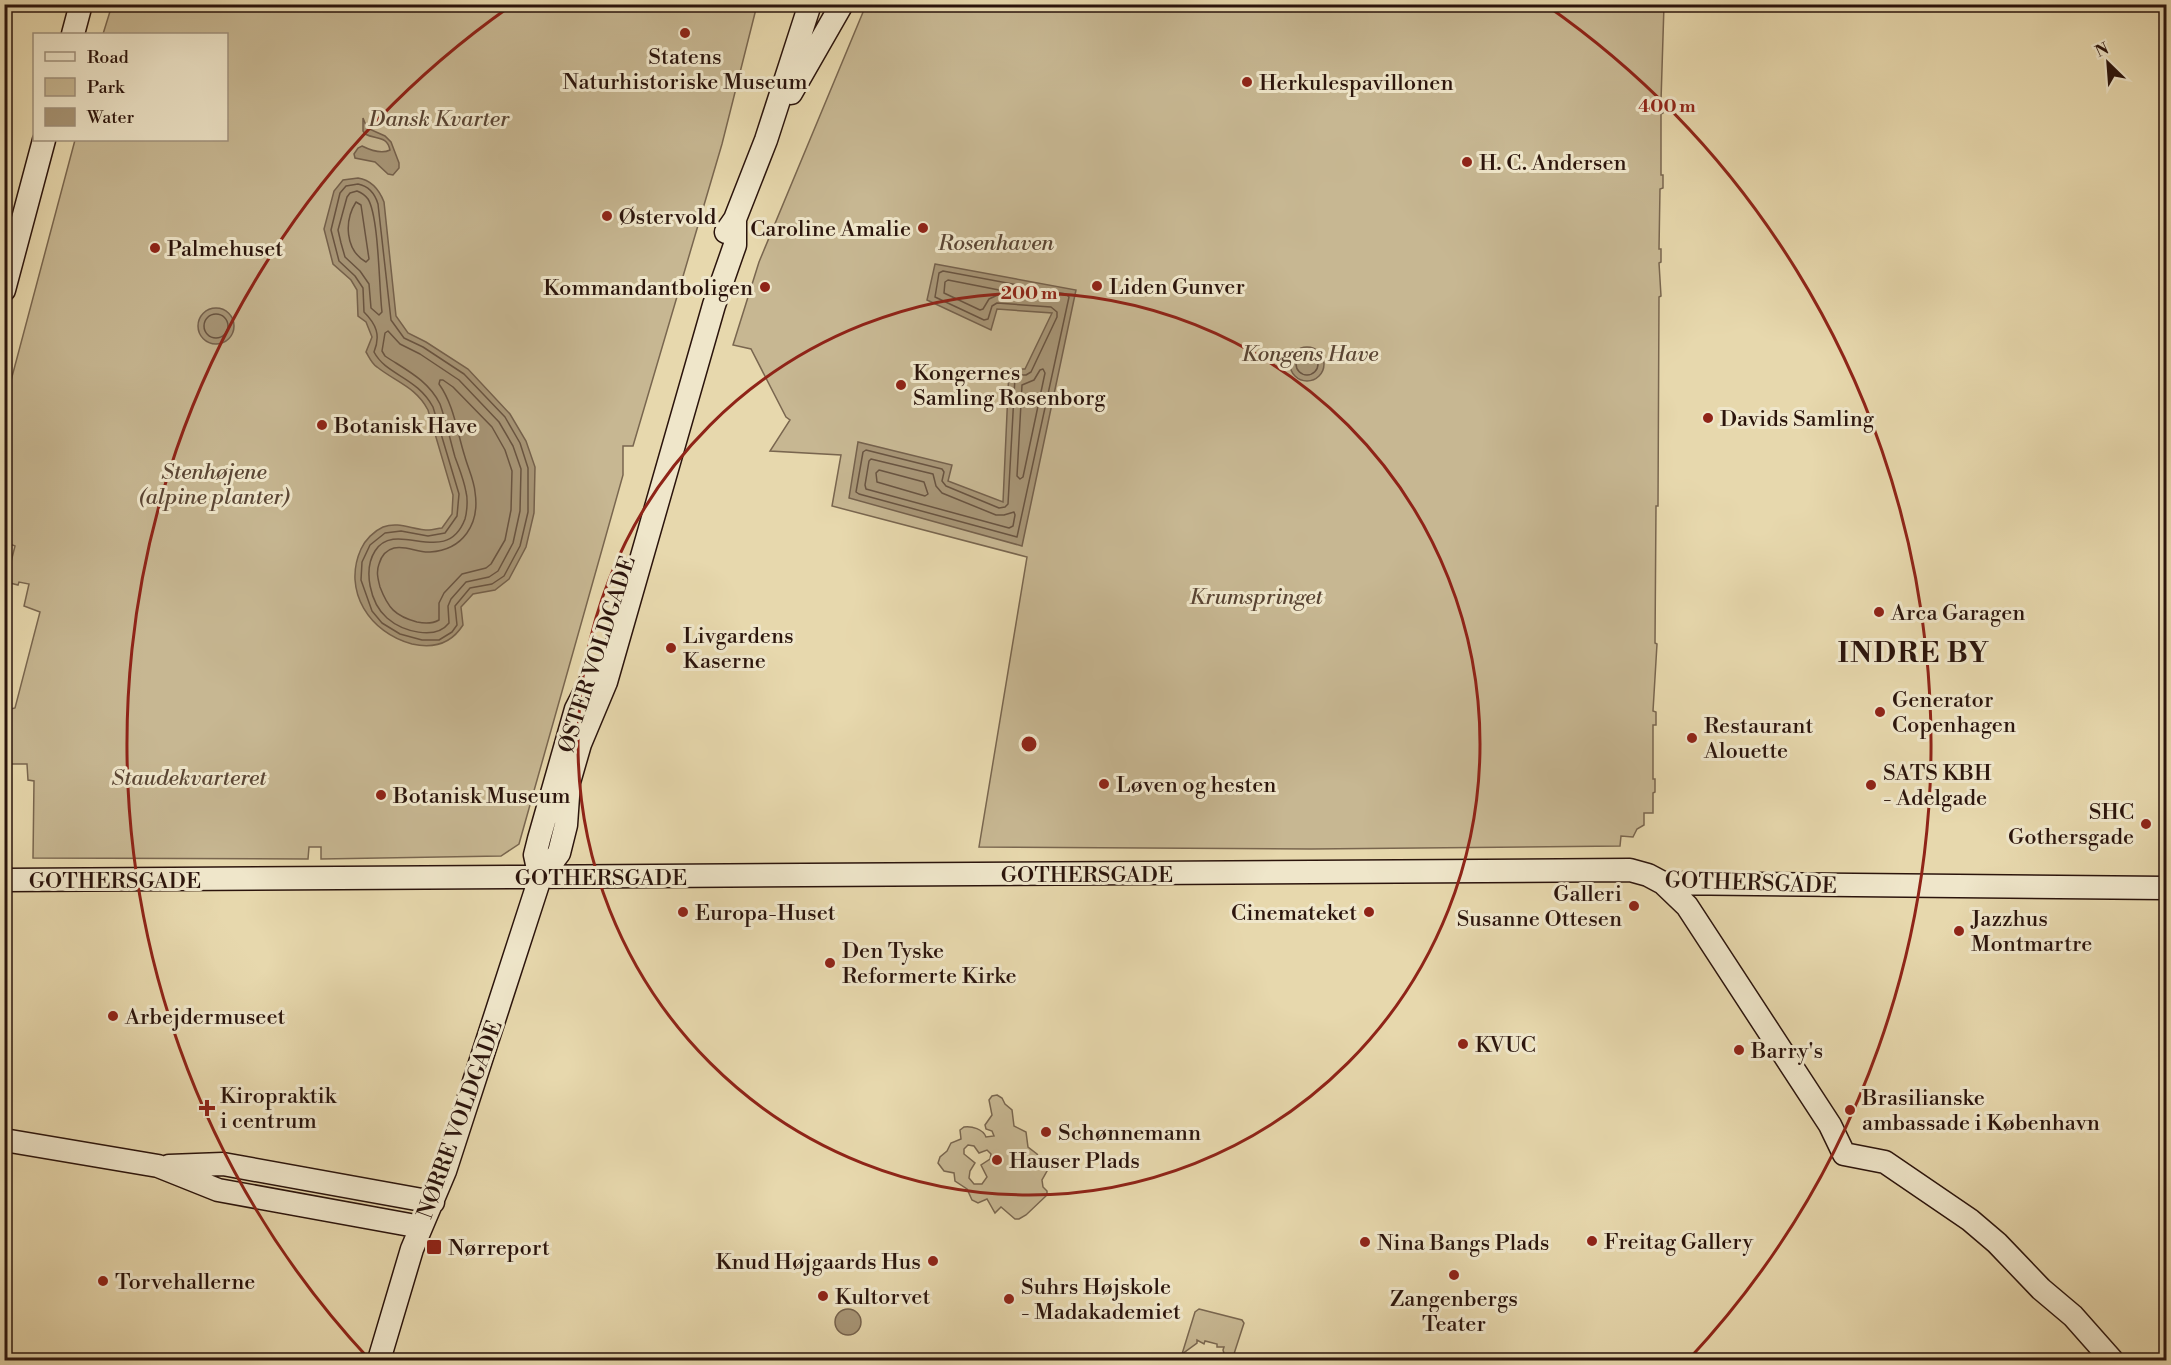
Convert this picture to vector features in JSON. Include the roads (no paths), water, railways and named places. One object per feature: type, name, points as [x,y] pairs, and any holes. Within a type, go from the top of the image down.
[{"type":"street","points":[[73,33],[81,4]]},
{"type":"street","points":[[771,125],[807,54],[828,4]]},
{"type":"street","name":"ØSTER VOLDGADE","points":[[771,125],[843,4]]},
{"type":"street","name":"ØSTER VOLDGADE","points":[[540,878],[535,855],[576,709],[591,682],[720,240],[735,219],[771,125],[806,10]]},
{"type":"street","points":[[4,290],[44,141]]},
{"type":"street","name":"GOTHERSGADE","points":[[4,880],[1630,870],[1664,883],[2166,888]]},
{"type":"street","name":"NØRRE VOLDGADE","points":[[378,1360],[410,1257],[445,1172],[540,878]]},
{"type":"street","points":[[1664,883],[1687,906],[1830,1125],[1844,1154],[1885,1162],[1970,1221],[1997,1243],[2041,1289],[2073,1316],[2112,1360]]},
{"type":"street","points":[[13,1141],[158,1166],[223,1164],[433,1203]]},
{"type":"street","points":[[158,1166],[218,1190],[421,1227]]},
{"type":"water","points":[[363,118],[367,128],[385,136],[391,142],[399,163],[399,168],[393,175],[388,174],[375,162],[355,158],[354,154],[362,146],[380,152],[390,150],[384,140],[365,134]]},
{"type":"water","points":[[358,178],[374,186],[384,202],[396,316],[408,333],[468,369],[510,414],[526,441],[535,467],[534,513],[526,547],[509,579],[495,590],[473,594],[461,607],[463,625],[453,637],[441,644],[428,646],[412,644],[384,630],[372,620],[364,608],[355,580],[356,565],[361,549],[373,533],[389,525],[423,530],[442,528],[452,514],[453,495],[428,410],[412,390],[375,366],[371,360],[366,352],[372,337],[366,322],[358,316],[357,290],[351,280],[333,264],[324,229],[334,191],[343,180]]},
{"type":"water","points":[[935,264],[1076,290],[1022,546],[849,498],[858,442],[952,465],[948,481],[1003,502],[1009,369],[1025,369],[1052,313],[997,309],[991,330],[927,300]]},
{"type":"water","points":[[216,308],[229,313],[234,326],[229,339],[216,344],[203,339],[198,326],[203,313]]},
{"type":"water","points":[[1307,347],[1319,352],[1324,364],[1319,376],[1307,381],[1295,376],[1290,364],[1295,352]]},
{"type":"water","points":[[848,1309],[857,1313],[861,1322],[857,1331],[848,1335],[839,1331],[835,1322],[839,1313]]},
{"type":"place","name":"Statens Naturhistoriske Museum","points":[[685,33]]},
{"type":"place","name":"Herkulespavillonen","points":[[1247,82]]},
{"type":"place","name":"H. C. Andersen","points":[[1467,162]]},
{"type":"place","name":"Østervold","points":[[607,216]]},
{"type":"place","name":"Caroline Amalie","points":[[923,228]]},
{"type":"place","name":"Palmehuset","points":[[155,248]]},
{"type":"place","name":"Liden Gunver","points":[[1097,286]]},
{"type":"place","name":"Kommandantboligen","points":[[765,287]]},
{"type":"place","name":"Kongernes Samling Rosenborg","points":[[901,385]]},
{"type":"place","name":"Davids Samling","points":[[1708,418]]},
{"type":"place","name":"Botanisk Have","points":[[322,425]]},
{"type":"place","name":"Arca Garagen","points":[[1879,612]]},
{"type":"place","name":"Livgardens Kaserne","points":[[671,648]]},
{"type":"place","name":"Generator Copenhagen","points":[[1880,712]]},
{"type":"place","name":"Restaurant Alouette","points":[[1692,738]]},
{"type":"place","name":"Løven og hesten","points":[[1104,784]]},
{"type":"place","name":"SATS KBH - Adelgade","points":[[1871,785]]},
{"type":"place","name":"Botanisk Museum","points":[[381,795]]},
{"type":"place","name":"SHC Gothersgade","points":[[2146,824]]},
{"type":"place","name":"Galleri Susanne Ottesen","points":[[1634,906]]},
{"type":"place","name":"Europa-Huset","points":[[683,912]]},
{"type":"place","name":"Cinemateket","points":[[1369,912]]},
{"type":"place","name":"Jazzhus Montmartre","points":[[1959,931]]},
{"type":"place","name":"Den Tyske Reformerte Kirke","points":[[830,963]]},
{"type":"place","name":"Arbejdermuseet","points":[[113,1016]]},
{"type":"place","name":"KVUC","points":[[1463,1044]]},
{"type":"place","name":"Barry's","points":[[1739,1050]]},
{"type":"place","name":"Kiropraktik i centrum","points":[[207,1108]]},
{"type":"place","name":"Brasilianske ambassade i København","points":[[1850,1110]]},
{"type":"place","name":"Schønnemann","points":[[1046,1132]]},
{"type":"place","name":"Hauser Plads","points":[[997,1160]]},
{"type":"place","name":"Freitag Gallery","points":[[1592,1241]]},
{"type":"place","name":"Nina Bangs Plads","points":[[1365,1242]]},
{"type":"place","name":"Nørreport","points":[[434,1247]]},
{"type":"place","name":"Knud Højgaards Hus","points":[[933,1261]]},
{"type":"place","name":"Zangenbergs Teater","points":[[1454,1275]]},
{"type":"place","name":"Torvehallerne","points":[[103,1281]]},
{"type":"place","name":"Kultorvet","points":[[823,1296]]},
{"type":"place","name":"Suhrs Højskole - Madakademiet","points":[[1009,1299]]},
{"type":"district","name":"INDRE BY","points":[[1914,652]]},
{"type":"park label","name":"Dansk Kvarter","points":[[439,118]]},
{"type":"park label","name":"Rosenhaven","points":[[996,242]]},
{"type":"park label","name":"Kongens Have","points":[[1310,353]]},
{"type":"park label","name":"Stenhøjene (alpine planter)","points":[[214,484]]},
{"type":"park label","name":"Krumspringet","points":[[1256,596]]},
{"type":"park label","name":"Staudekvarteret","points":[[189,777]]}]
